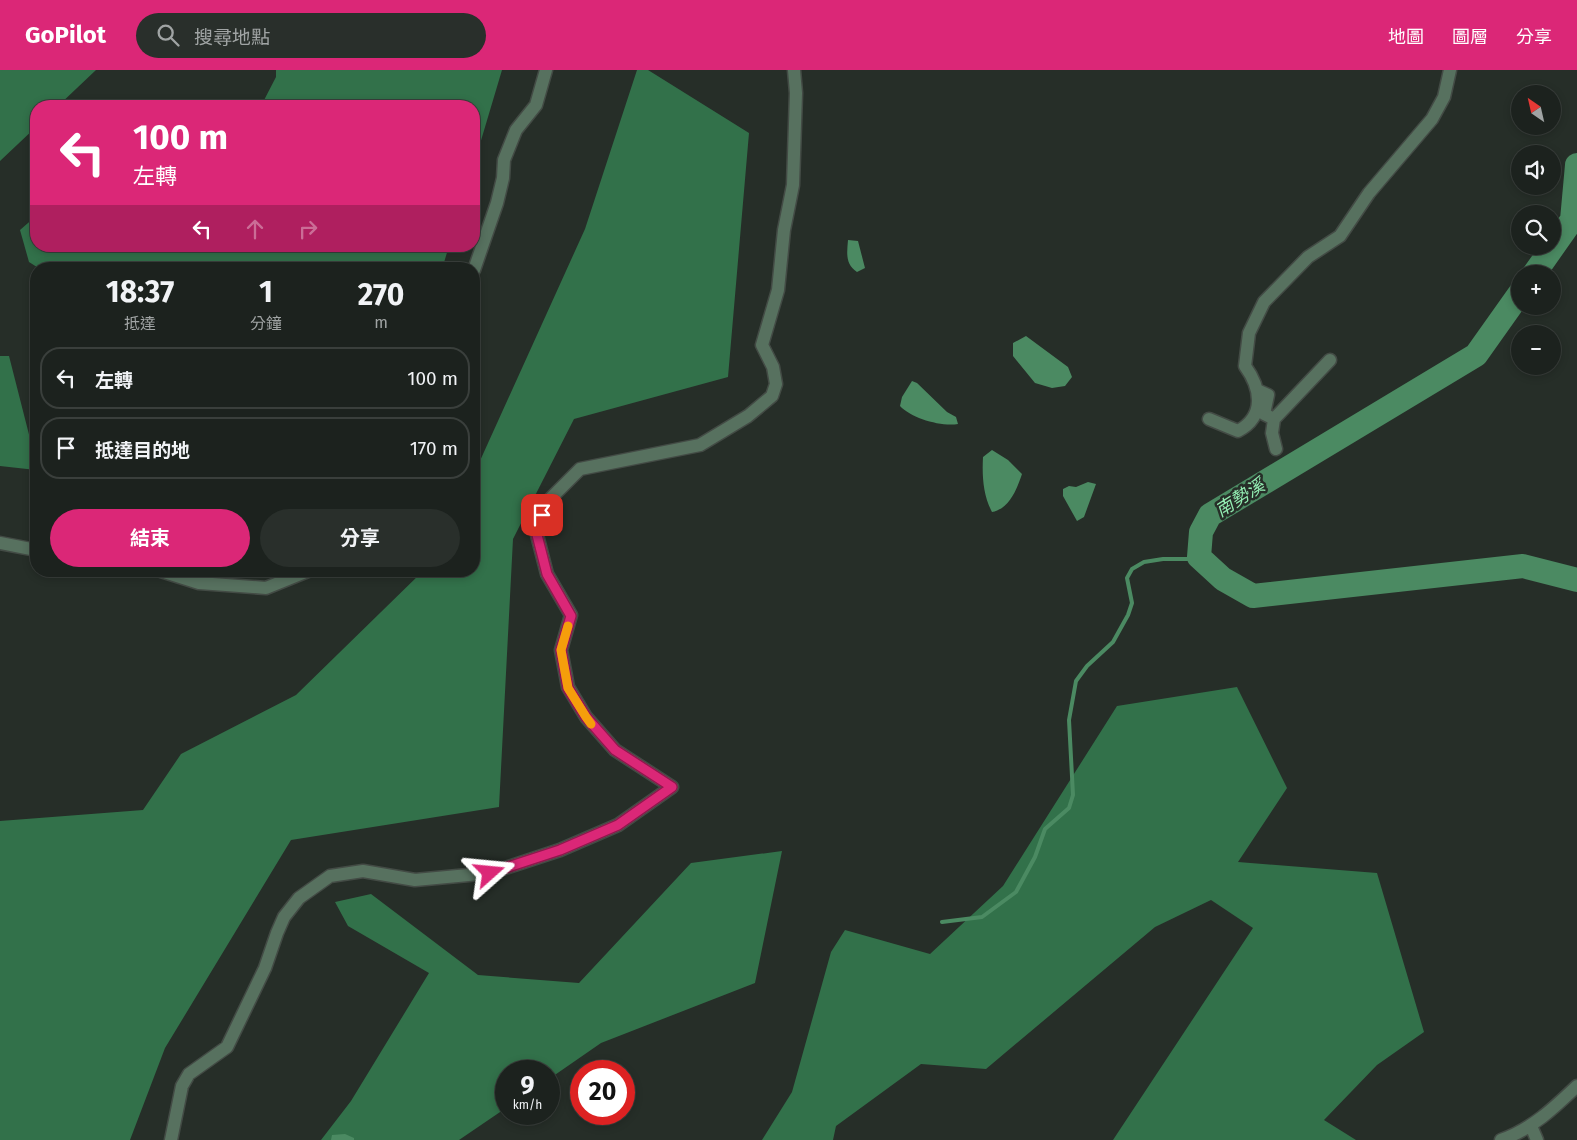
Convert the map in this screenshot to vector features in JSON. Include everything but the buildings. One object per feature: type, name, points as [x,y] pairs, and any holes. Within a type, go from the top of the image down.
[{"type":"street","points":[[477,262],[497,203],[503,178],[504,160],[516,130],[536,105],[546,70]]},
{"type":"street","points":[[171,1140],[182,1086],[189,1074],[227,1047],[265,968],[284,917],[298,898],[330,876],[364,871],[415,880],[490,873],[560,850],[618,825],[672,787],[615,750],[586,717],[568,688],[561,650],[571,616],[547,574],[536,531],[549,500],[580,469],[700,445],[748,416],[772,396],[776,384],[773,367],[762,346],[778,290],[784,230],[793,185],[796,93],[794,70]]},
{"type":"street","points":[[1209,419],[1238,431],[1248,426],[1258,409],[1258,390],[1254,378],[1246,366],[1250,333],[1264,302],[1308,257],[1340,236],[1370,193],[1432,119],[1444,97],[1450,70]]},
{"type":"street","points":[[1276,449],[1272,433],[1274,419],[1330,360]]},
{"type":"street","points":[[1258,390],[1268,395],[1264,414],[1274,419]]},
{"type":"street","points":[[0,543],[30,549]]},
{"type":"street","points":[[180,577],[199,583],[266,588],[293,577]]},
{"type":"street","points":[[1501,1140],[1531,1126],[1552,1110],[1577,1086]]},
{"type":"street","points":[[1531,1126],[1537,1140]]},
{"type":"shaded area","points":[[0,70],[96,70],[64,100],[30,100],[30,133],[0,161]]},
{"type":"shaded area","points":[[276,70],[502,70],[480,144],[480,100],[264,100],[276,77]]},
{"type":"shaded area","points":[[637,70],[648,70],[749,133],[728,377],[574,419],[513,539],[499,807],[291,840],[165,1048],[130,1140],[0,1140],[0,821],[143,810],[181,754],[296,695],[417,577],[480,577],[480,461],[585,229]]},
{"type":"shaded area","points":[[30,221],[30,252],[447,252],[444,262],[30,263],[20,230]]},
{"type":"shaded area","points":[[848,240],[858,241],[865,268],[857,272],[849,262],[847,254]]},
{"type":"shaded area","points":[[1026,336],[1068,367],[1072,377],[1065,386],[1052,388],[1035,383],[1013,356],[1013,343]]},
{"type":"shaded area","points":[[0,356],[9,356],[30,438],[30,469],[0,466]]},
{"type":"shaded area","points":[[912,381],[917,383],[947,412],[956,417],[958,424],[951,425],[927,421],[911,414],[900,406],[902,397]]},
{"type":"shaded area","points":[[992,450],[1008,460],[1022,474],[1015,492],[1008,503],[992,512],[985,492],[983,457]]},
{"type":"shaded area","points":[[1088,482],[1096,484],[1084,517],[1077,521],[1063,496],[1063,489],[1069,486],[1076,487]]},
{"type":"shaded area","points":[[1237,687],[1287,788],[1238,862],[1377,873],[1424,1032],[1377,1065],[1324,1120],[1356,1140],[1113,1140],[1253,928],[1211,900],[1155,927],[986,1069],[921,1064],[836,1126],[833,1140],[762,1140],[792,1092],[831,952],[845,930],[930,954],[1003,886],[1117,706]]},
{"type":"shaded area","points":[[782,851],[755,983],[601,1043],[576,1060],[570,1060],[570,1064],[560,1071],[560,1060],[495,1060],[495,1115],[459,1140],[321,1140],[351,1101],[429,973],[348,926],[335,902],[371,894],[478,975],[579,983],[691,863]]},
{"type":"shaded area","points":[[345,1134],[354,1138],[354,1140],[331,1140],[332,1135]]},
{"type":"waterway","name":"南勢溪","points":[[1540,265],[1572,220],[1577,165]]},
{"type":"waterway","name":"南勢溪","points":[[1572,220],[1577,217]]},
{"type":"waterway","name":"南勢溪","points":[[1511,306],[1476,355],[1210,515],[1201,532],[1199,557],[1223,579],[1253,596],[1523,566],[1577,580]]},
{"type":"waterway","points":[[942,922],[982,917],[1016,892],[1035,857],[1045,829],[1069,808],[1073,795],[1069,720],[1076,681],[1087,666],[1113,642],[1128,615],[1132,603],[1127,578],[1132,569],[1144,562],[1163,559],[1195,559],[1199,557]]},
{"type":"slow traffic","points":[[568,626],[561,650],[568,688],[591,724]]},
{"type":"route","points":[[490,873],[560,850],[618,825],[672,787],[615,750],[586,717],[568,688],[561,650],[571,616],[547,574],[536,531],[542,515]]}]
